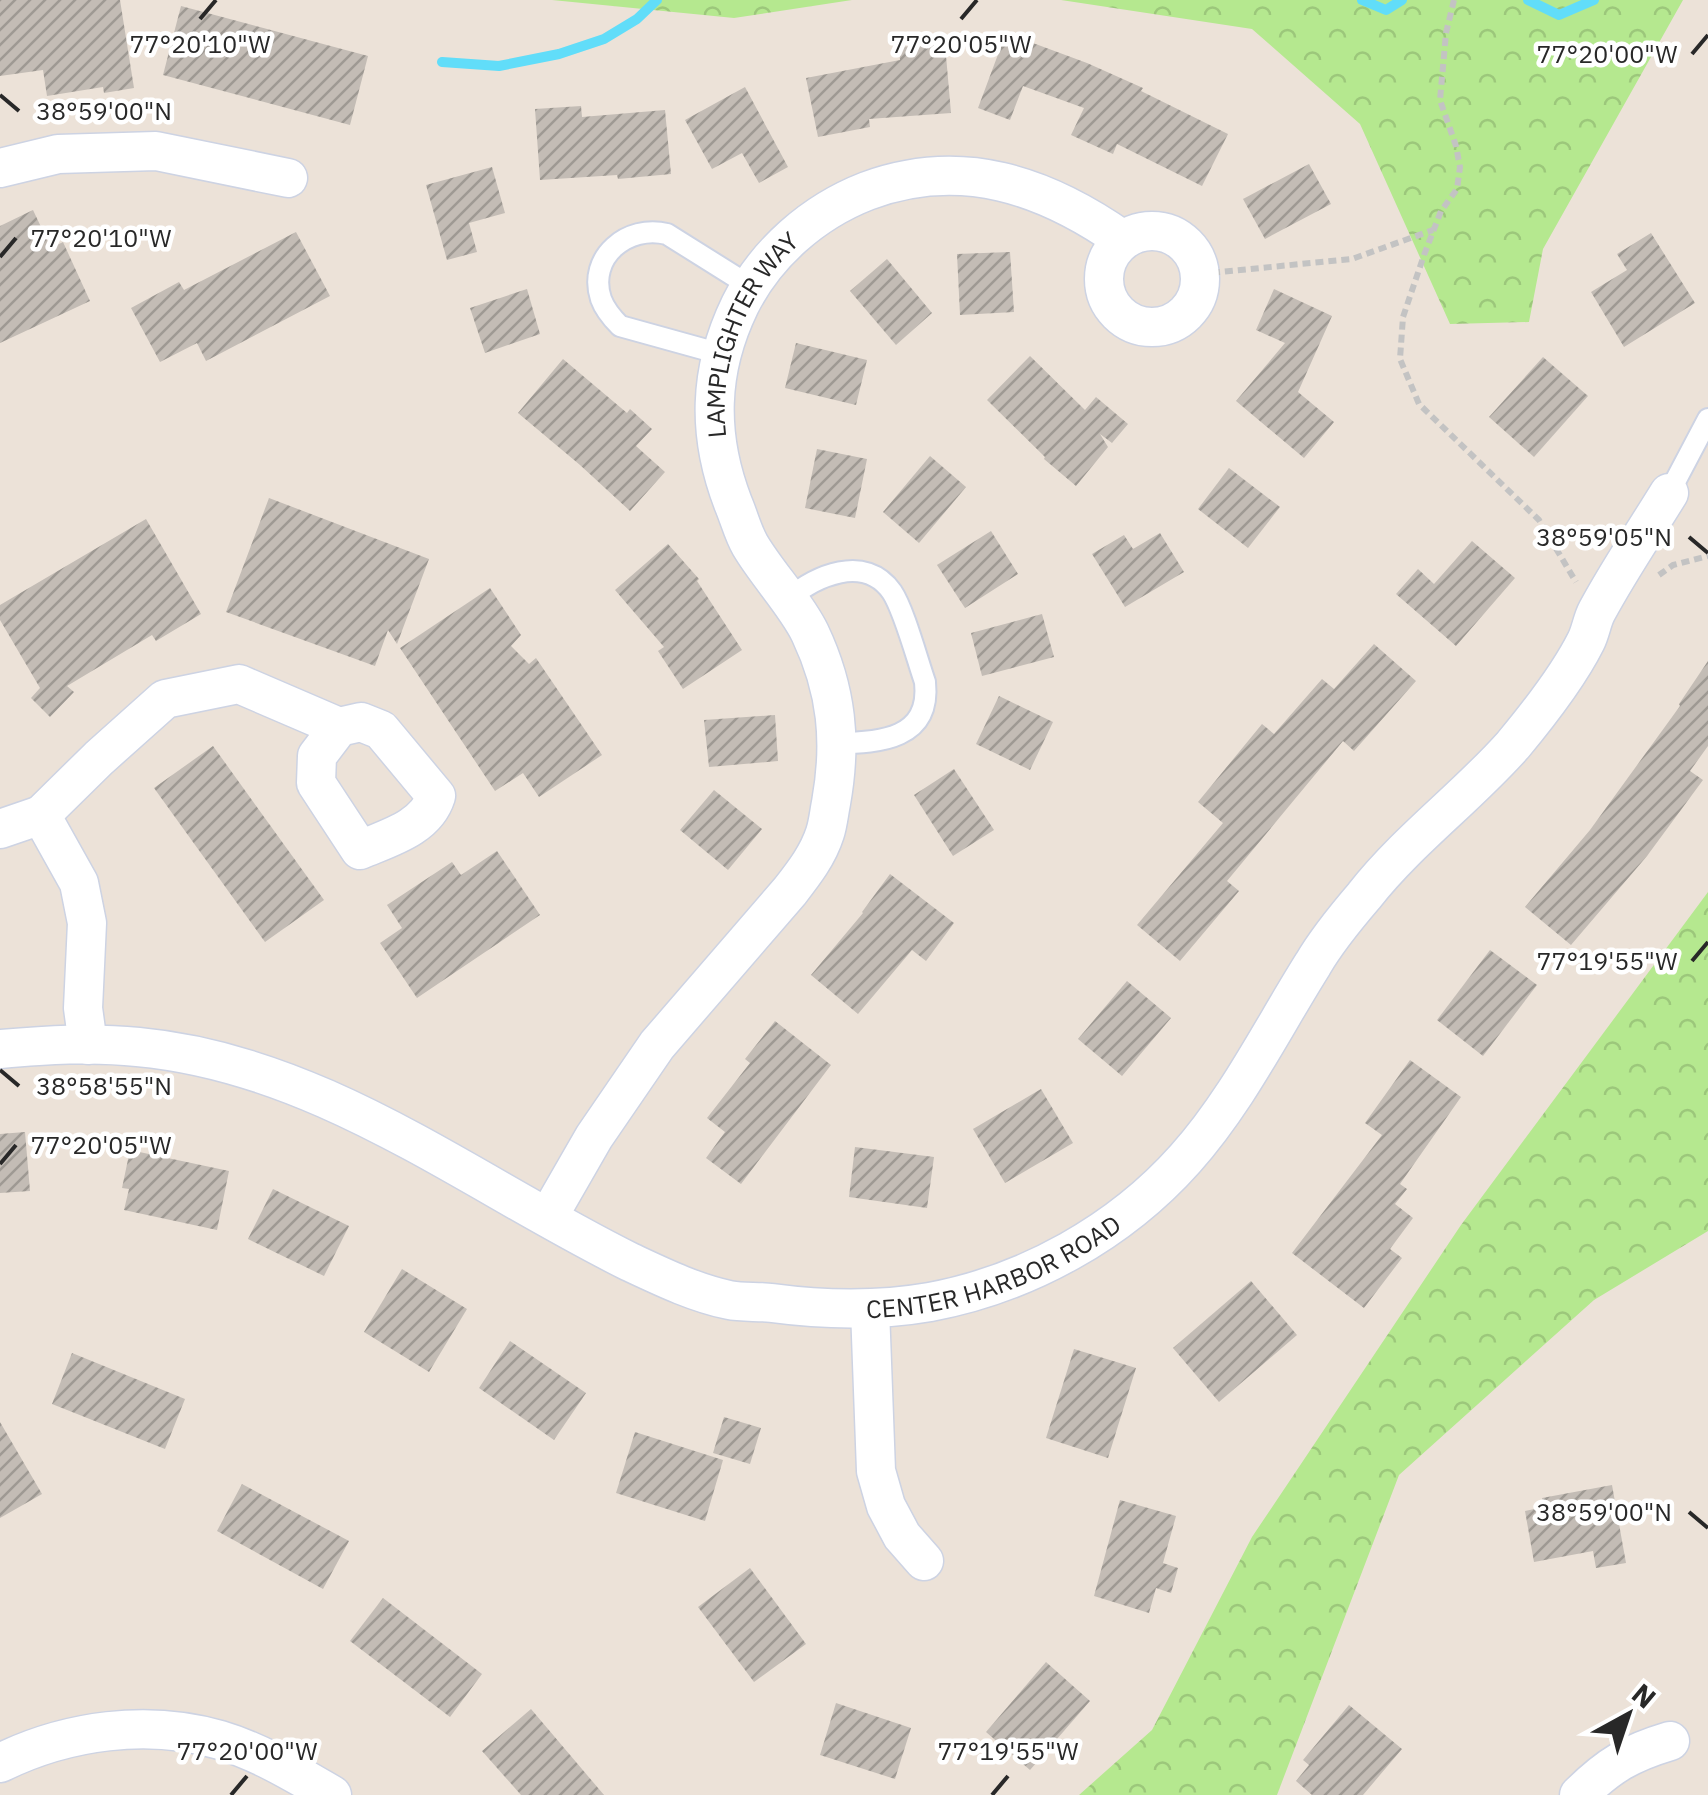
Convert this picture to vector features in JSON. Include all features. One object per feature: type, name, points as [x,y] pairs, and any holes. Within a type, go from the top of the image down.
[{"type":"street","points":[[0,168],[58,154],[156,151],[288,178]]},
{"type":"street","name":"LAMPLIGHTER WAY","points":[[548,1217],[594,1138],[657,1045],[810,866],[825,833],[837,744],[836,710],[824,666],[808,628],[748,542],[722,474],[714,434],[714,394],[721,354],[750,286],[777,251],[809,222],[848,198],[887,184],[927,176],[1004,181],[1058,201],[1123,240]]},
{"type":"street","points":[[1148,230],[1168,233],[1184,244],[1196,259],[1199,274],[1195,300],[1182,316],[1165,325],[1129,321],[1113,308],[1105,290],[1104,272],[1111,253],[1123,240],[1148,230]]},
{"type":"street","name":"CENTER HARBOR ROAD","points":[[0,1049],[56,1044],[137,1046],[239,1066],[303,1088],[372,1120],[626,1260],[673,1282],[732,1301],[870,1309],[932,1302],[1006,1280],[1099,1234],[1145,1199],[1185,1159],[1222,1113],[1316,957],[1366,892],[1422,831],[1510,747],[1547,702],[1669,493]]},
{"type":"street","points":[[0,829],[41,815],[165,699],[239,684],[339,727]]},
{"type":"street","points":[[41,815],[79,883],[86,923],[83,1008],[88,1045]]},
{"type":"street","points":[[870,1309],[876,1472],[886,1506],[902,1536],[924,1561]]},
{"type":"street","points":[[0,1763],[76,1735],[124,1729],[174,1731],[220,1740],[264,1758],[332,1795]]},
{"type":"street","points":[[1580,1795],[1601,1773],[1636,1751],[1670,1740]]},
{"type":"lane","points":[[721,354],[620,326],[600,298],[602,264],[624,238],[640,232],[658,232],[750,286]]},
{"type":"lane","points":[[1669,493],[1708,419]]},
{"type":"lane","points":[[787,600],[826,575],[848,570],[864,572],[884,583],[894,595],[919,664],[926,694],[922,711],[912,726],[899,736],[837,744]]},
{"type":"path","points":[[1454,0],[1446,33],[1440,100],[1456,146],[1460,167],[1457,189],[1440,211],[1403,317],[1400,359],[1419,404],[1540,520],[1595,615]]},
{"type":"path","points":[[1199,274],[1352,258],[1434,230]]},
{"type":"green space","points":[[552,0],[852,0],[734,18]]},
{"type":"green space","points":[[1061,0],[1683,0],[1543,249],[1529,322],[1450,324],[1360,124],[1252,29]]},
{"type":"green space","points":[[1708,892],[1708,1231],[1594,1300],[1399,1475],[1277,1795],[1079,1795],[1152,1730],[1252,1537],[1461,1225]]},
{"type":"building","points":[[0,0],[120,0],[134,88],[104,93],[103,87],[47,96],[43,70],[0,76]]},
{"type":"building","points":[[181,6],[368,56],[350,125],[163,75]]},
{"type":"building","points":[[1006,33],[1143,88],[1141,91],[1228,134],[1202,186],[1117,144],[1113,154],[1071,135],[1084,108],[1023,86],[1010,120],[978,108]]},
{"type":"building","points":[[945,44],[951,113],[869,119],[870,127],[818,137],[806,78],[900,60],[899,47]]},
{"type":"building","points":[[745,87],[788,167],[759,183],[742,153],[712,169],[685,120]]},
{"type":"building","points":[[581,106],[582,117],[665,110],[671,174],[540,180],[535,109]]},
{"type":"building","points":[[1309,164],[1331,204],[1265,239],[1243,199]]},
{"type":"building","points":[[492,167],[505,213],[469,223],[477,252],[447,260],[426,185]]},
{"type":"building","points":[[33,210],[51,248],[63,242],[90,301],[0,343],[0,226]]},
{"type":"building","points":[[296,232],[330,296],[206,361],[197,343],[160,362],[131,308],[179,282],[184,290]]},
{"type":"building","points":[[1651,233],[1695,303],[1624,347],[1591,292],[1627,270],[1617,254]]},
{"type":"building","points":[[1010,252],[1014,312],[960,315],[957,254]]},
{"type":"building","points":[[887,259],[932,313],[896,345],[850,291]]},
{"type":"building","points":[[527,289],[540,334],[485,353],[470,308]]},
{"type":"building","points":[[1274,289],[1332,316],[1298,392],[1334,422],[1304,458],[1236,401],[1285,343],[1256,330]]},
{"type":"building","points":[[796,343],[867,360],[856,405],[785,388]]},
{"type":"building","points":[[1030,356],[1085,410],[1096,397],[1128,424],[1112,443],[1100,434],[1108,447],[1076,486],[987,400]]},
{"type":"building","points":[[1543,357],[1588,396],[1534,457],[1489,417]]},
{"type":"building","points":[[563,359],[652,429],[636,446],[665,472],[630,511],[518,413]]},
{"type":"building","points":[[817,449],[867,459],[855,518],[805,508]]},
{"type":"building","points":[[930,456],[966,487],[919,543],[883,512]]},
{"type":"building","points":[[1229,468],[1280,507],[1248,548],[1198,509]]},
{"type":"building","points":[[269,498],[429,559],[397,644],[388,630],[375,666],[226,612]]},
{"type":"building","points":[[146,519],[201,614],[156,641],[152,635],[67,686],[74,692],[50,717],[31,698],[40,688],[0,620],[0,605]]},
{"type":"building","points":[[991,531],[1018,574],[965,608],[937,565]]},
{"type":"building","points":[[1160,533],[1184,572],[1125,607],[1092,554],[1124,535],[1133,549]]},
{"type":"building","points":[[1472,541],[1515,578],[1456,646],[1396,594],[1418,569],[1434,584]]},
{"type":"building","points":[[668,544],[699,579],[742,650],[683,689],[658,651],[664,647],[615,590]]},
{"type":"building","points":[[490,588],[521,635],[511,646],[529,664],[536,658],[602,755],[539,797],[523,773],[495,791],[400,648]]},
{"type":"building","points":[[1042,614],[1054,657],[982,676],[971,633]]},
{"type":"building","points":[[1374,644],[1416,681],[1354,751],[1343,741],[1227,881],[1239,891],[1180,961],[1137,925],[1223,823],[1198,802],[1262,724],[1274,734],[1322,679],[1334,689]]},
{"type":"building","points":[[1708,661],[1708,746],[1690,771],[1703,780],[1647,856],[1571,945],[1525,907],[1590,830]]},
{"type":"building","points":[[999,696],[1053,722],[1030,770],[976,744]]},
{"type":"building","points":[[775,715],[778,761],[709,767],[704,720]]},
{"type":"building","points":[[213,746],[324,900],[265,942],[154,788]]},
{"type":"building","points":[[954,769],[994,830],[953,856],[914,795]]},
{"type":"building","points":[[714,790],[762,829],[728,870],[680,830]]},
{"type":"building","points":[[497,851],[540,915],[417,998],[380,943],[402,928],[387,905],[452,862],[461,875]]},
{"type":"building","points":[[890,874],[954,923],[926,961],[912,950],[858,1014],[811,975]]},
{"type":"building","points":[[1490,950],[1537,985],[1483,1056],[1437,1020]]},
{"type":"building","points":[[1127,981],[1171,1018],[1122,1076],[1078,1039]]},
{"type":"building","points":[[775,1021],[831,1065],[741,1184],[706,1158],[725,1132],[707,1118],[750,1063],[745,1059]]},
{"type":"building","points":[[1410,1060],[1461,1097],[1400,1184],[1407,1189],[1395,1204],[1413,1218],[1390,1249],[1402,1258],[1364,1308],[1292,1253],[1382,1135],[1365,1123]]},
{"type":"building","points":[[1041,1089],[1073,1143],[1005,1183],[973,1129]]},
{"type":"building","points":[[25,1132],[30,1191],[0,1193],[0,1134]]},
{"type":"building","points":[[855,1147],[934,1157],[927,1208],[849,1197]]},
{"type":"building","points":[[130,1150],[229,1171],[217,1230],[124,1210],[129,1189],[122,1188]]},
{"type":"building","points":[[273,1189],[349,1226],[324,1276],[248,1239]]},
{"type":"building","points":[[402,1269],[467,1309],[429,1372],[364,1332]]},
{"type":"building","points":[[1251,1281],[1297,1335],[1219,1402],[1173,1348]]},
{"type":"building","points":[[510,1341],[586,1393],[554,1440],[479,1388]]},
{"type":"building","points":[[1074,1349],[1136,1368],[1108,1458],[1046,1438]]},
{"type":"building","points":[[72,1353],[185,1399],[165,1449],[52,1404]]},
{"type":"building","points":[[724,1417],[761,1428],[750,1464],[713,1453]]},
{"type":"building","points":[[0,1422],[42,1494],[0,1518]]},
{"type":"building","points":[[635,1432],[723,1460],[705,1521],[616,1493]]},
{"type":"building","points":[[242,1484],[349,1541],[323,1589],[217,1531]]},
{"type":"building","points":[[1612,1485],[1626,1563],[1596,1568],[1593,1551],[1534,1562],[1525,1511],[1544,1507],[1542,1498]]},
{"type":"building","points":[[1120,1500],[1176,1516],[1163,1563],[1178,1568],[1171,1593],[1156,1588],[1149,1613],[1094,1596]]},
{"type":"building","points":[[750,1568],[806,1644],[754,1682],[698,1607]]},
{"type":"building","points":[[383,1598],[482,1674],[450,1717],[350,1641]]},
{"type":"building","points":[[1046,1662],[1090,1701],[1030,1770],[986,1732]]},
{"type":"building","points":[[836,1703],[911,1728],[895,1779],[820,1755]]},
{"type":"building","points":[[1349,1705],[1402,1749],[1363,1795],[1312,1795],[1296,1781],[1309,1765],[1303,1760]]},
{"type":"building","points":[[531,1709],[604,1795],[521,1795],[482,1751]]},
{"type":"waterway","points":[[442,62],[499,66],[559,54],[604,39],[637,19],[657,0]]},
{"type":"waterway","points":[[1362,0],[1386,10],[1402,0]]},
{"type":"waterway","points":[[1528,0],[1559,15],[1594,0]]}]
